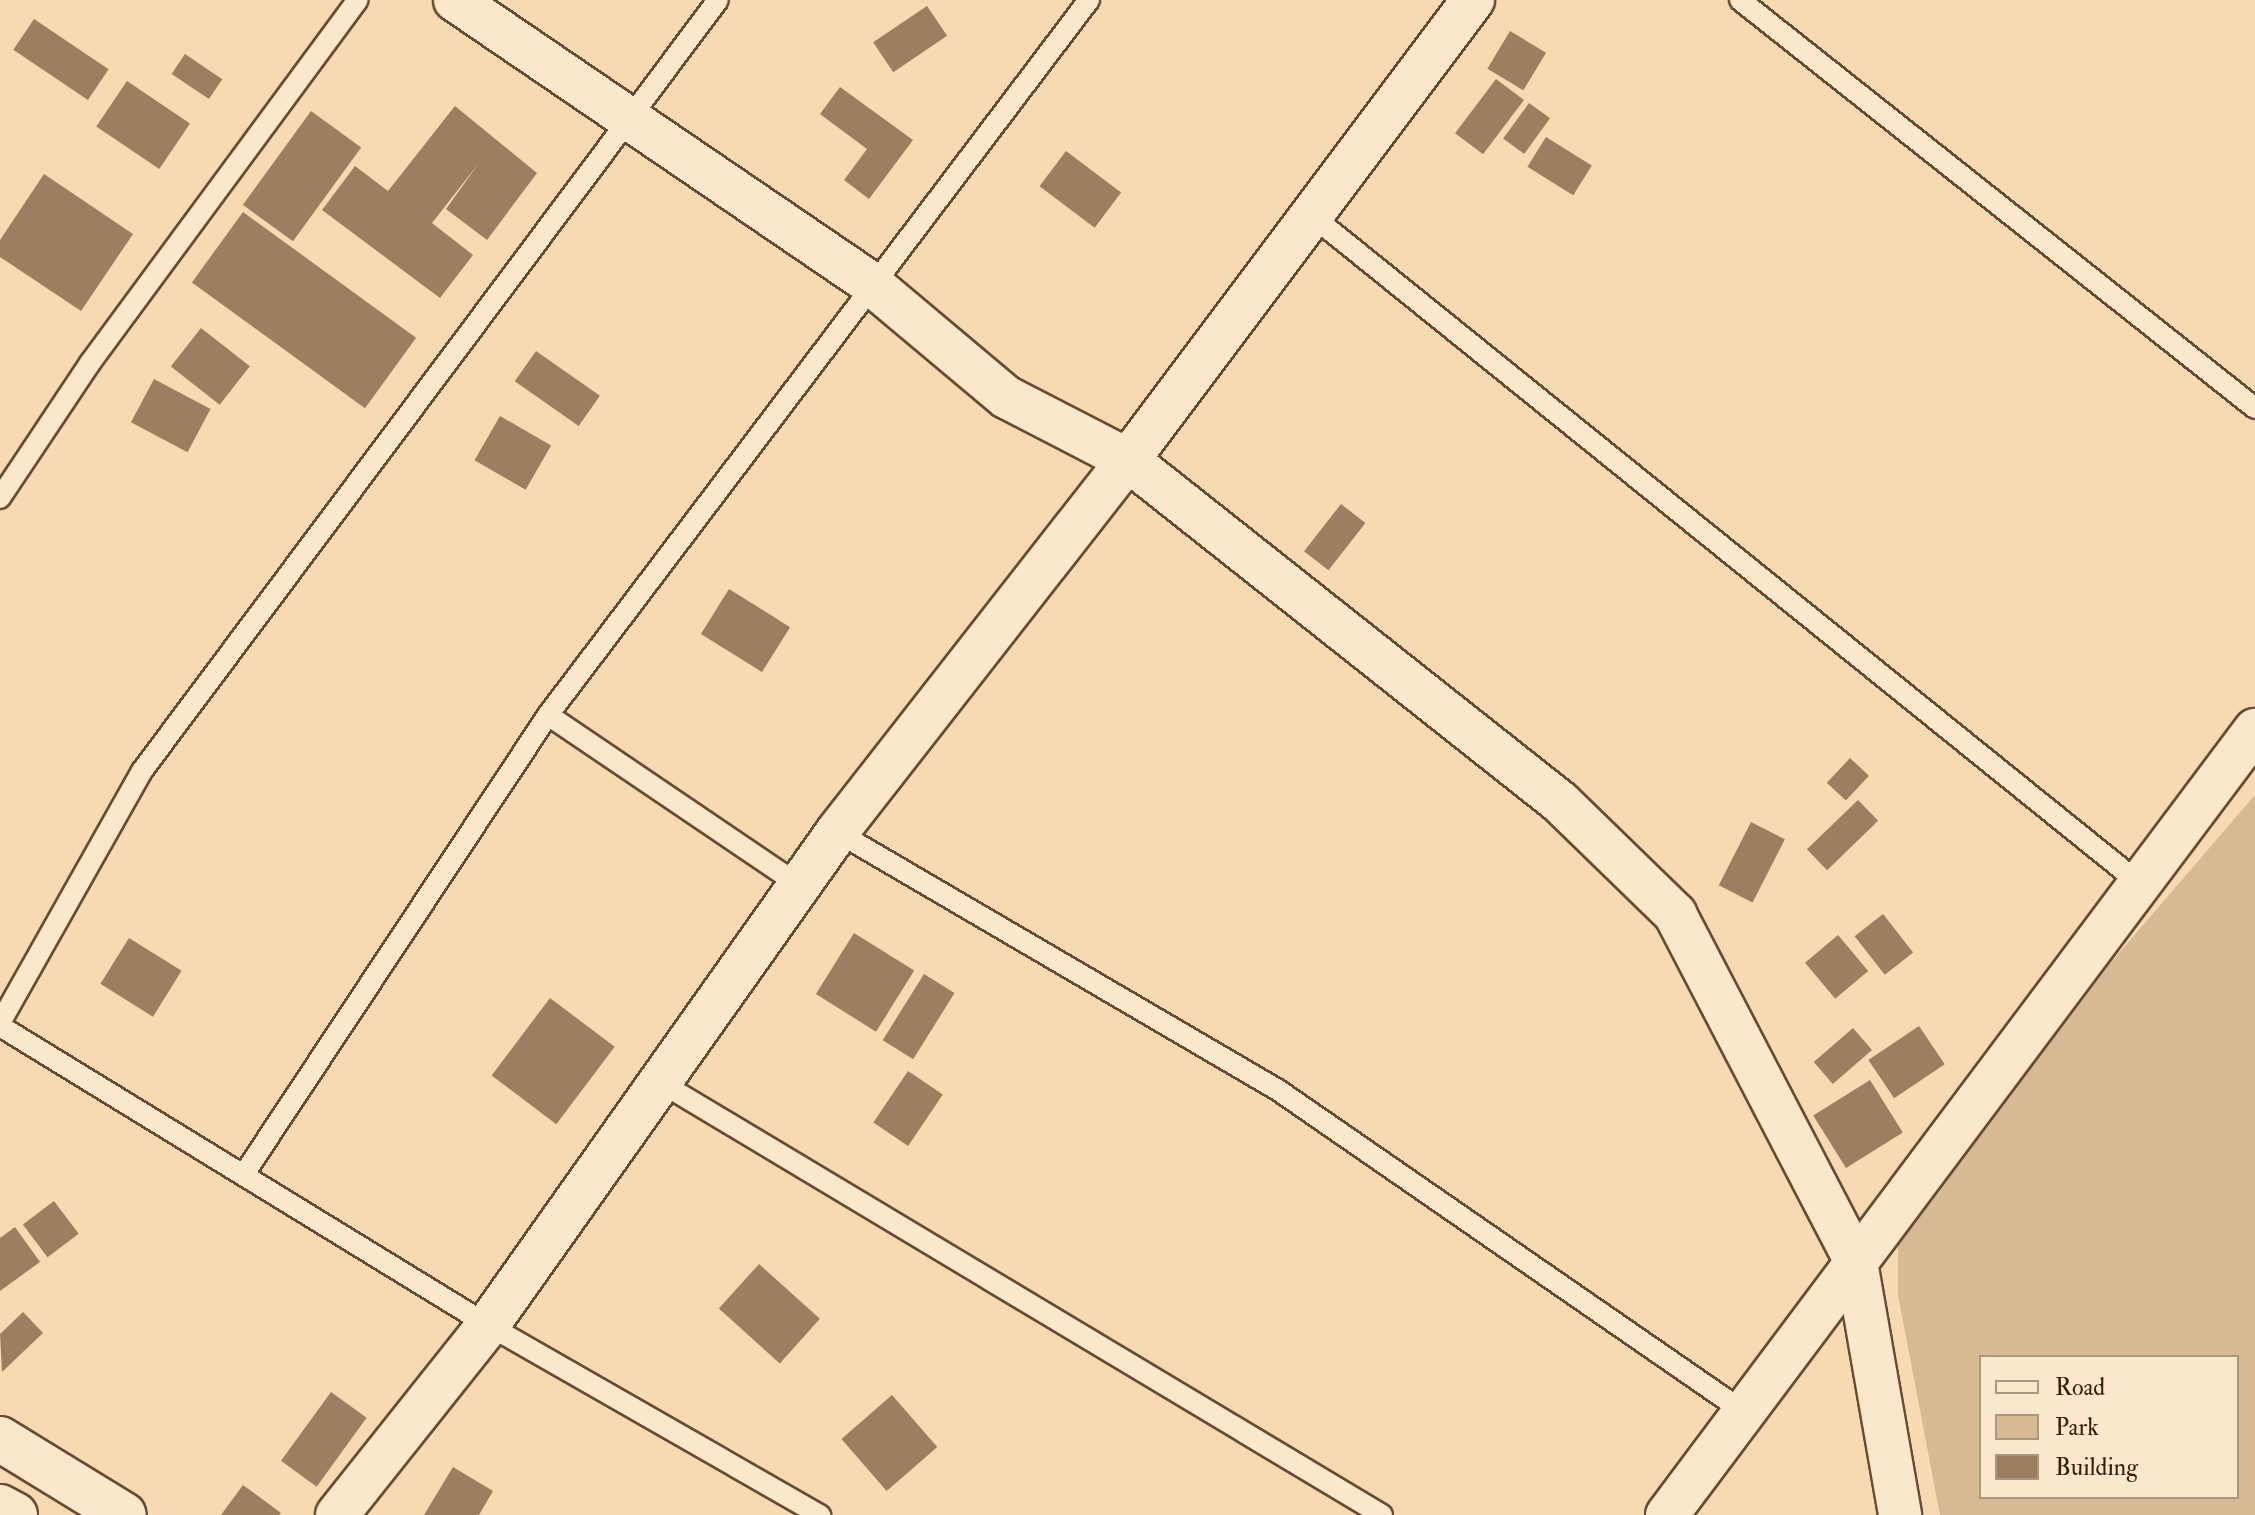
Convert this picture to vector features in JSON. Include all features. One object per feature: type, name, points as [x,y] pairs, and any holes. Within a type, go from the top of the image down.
[{"type":"main road","points":[[0,1439],[124,1515]]},
{"type":"main road","points":[[0,1507],[15,1515]]},
{"type":"street","points":[[455,0],[625,122],[869,282],[1006,397],[1128,460],[1207,530],[1335,620],[1560,802],[1675,914],[1856,1262],[1900,1515]]},
{"type":"street","points":[[337,1515],[488,1325],[837,832],[1316,219],[1473,0]]},
{"type":"street","points":[[1667,1515],[2143,886],[2255,730]]},
{"type":"lane","points":[[0,498],[90,363],[358,0]]},
{"type":"lane","points":[[718,0],[142,771],[0,1024],[488,1325],[820,1515]]},
{"type":"lane","points":[[244,1174],[548,715],[869,282],[1089,0]]},
{"type":"lane","points":[[1740,0],[2255,408]]},
{"type":"lane","points":[[1316,219],[2143,886]]},
{"type":"lane","points":[[548,715],[799,885]]},
{"type":"lane","points":[[837,832],[1278,1090],[1744,1412]]},
{"type":"lane","points":[[658,1081],[1382,1515]]},
{"type":"green space","points":[[2255,795],[2255,1515],[1940,1515],[1898,1295],[1898,1231],[2044,1040]]},
{"type":"building","points":[[927,6],[947,36],[893,72],[873,42]]},
{"type":"building","points":[[34,19],[109,69],[88,100],[13,50]]},
{"type":"building","points":[[1510,31],[1546,53],[1523,90],[1487,69]]},
{"type":"building","points":[[185,54],[222,79],[209,99],[172,74]]},
{"type":"building","points":[[1496,79],[1524,100],[1483,154],[1455,133]]},
{"type":"building","points":[[127,81],[190,123],[159,169],[96,127]]},
{"type":"building","points":[[840,87],[913,140],[869,199],[844,180],[867,149],[820,114]]},
{"type":"building","points":[[1529,103],[1550,118],[1524,154],[1503,139]]},
{"type":"building","points":[[455,106],[537,173],[487,240],[446,209],[479,163],[432,223],[473,255],[440,298],[322,210],[355,166],[388,191]]},
{"type":"building","points":[[311,111],[361,147],[293,241],[243,205]]},
{"type":"building","points":[[1546,137],[1592,166],[1573,195],[1527,167]]},
{"type":"building","points":[[1066,151],[1121,193],[1095,228],[1040,186]]},
{"type":"building","points":[[44,174],[133,234],[81,311],[0,257],[0,240]]},
{"type":"building","points":[[243,212],[416,338],[365,408],[192,282]]},
{"type":"building","points":[[201,328],[250,366],[220,405],[171,367]]},
{"type":"building","points":[[536,351],[600,396],[579,426],[515,381]]},
{"type":"building","points":[[154,379],[211,409],[188,452],[131,422]]},
{"type":"building","points":[[500,416],[551,446],[526,490],[474,460]]},
{"type":"building","points":[[1341,504],[1365,523],[1328,570],[1304,551]]},
{"type":"building","points":[[729,589],[790,627],[762,672],[701,634]]},
{"type":"building","points":[[1850,758],[1869,776],[1846,801],[1827,783]]},
{"type":"building","points":[[1858,800],[1878,821],[1827,870],[1807,849]]},
{"type":"building","points":[[1751,822],[1785,839],[1753,903],[1719,885]]},
{"type":"building","points":[[1883,914],[1913,953],[1885,975],[1855,936]]},
{"type":"building","points":[[854,933],[914,971],[876,1032],[816,994]]},
{"type":"building","points":[[1838,935],[1868,971],[1835,999],[1805,963]]},
{"type":"building","points":[[129,938],[182,971],[153,1017],[100,984]]},
{"type":"building","points":[[924,974],[955,993],[913,1059],[883,1040]]},
{"type":"building","points":[[550,998],[615,1047],[556,1124],[492,1075]]},
{"type":"building","points":[[1919,1026],[1945,1064],[1894,1098],[1868,1060]]},
{"type":"building","points":[[1853,1028],[1872,1050],[1833,1084],[1814,1062]]},
{"type":"building","points":[[908,1071],[943,1094],[908,1146],[873,1122]]},
{"type":"building","points":[[1870,1080],[1903,1133],[1846,1168],[1813,1116]]},
{"type":"building","points":[[54,1201],[79,1234],[48,1257],[23,1224]]},
{"type":"building","points":[[15,1227],[40,1262],[0,1291],[0,1238]]},
{"type":"building","points":[[759,1264],[820,1319],[780,1363],[719,1309]]},
{"type":"building","points":[[23,1312],[43,1333],[2,1372],[0,1334]]},
{"type":"building","points":[[331,1392],[367,1418],[317,1487],[281,1461]]},
{"type":"building","points":[[892,1395],[937,1447],[887,1491],[841,1439]]},
{"type":"building","points":[[453,1467],[493,1491],[479,1515],[424,1515]]},
{"type":"building","points":[[243,1485],[281,1513],[221,1515]]}]
